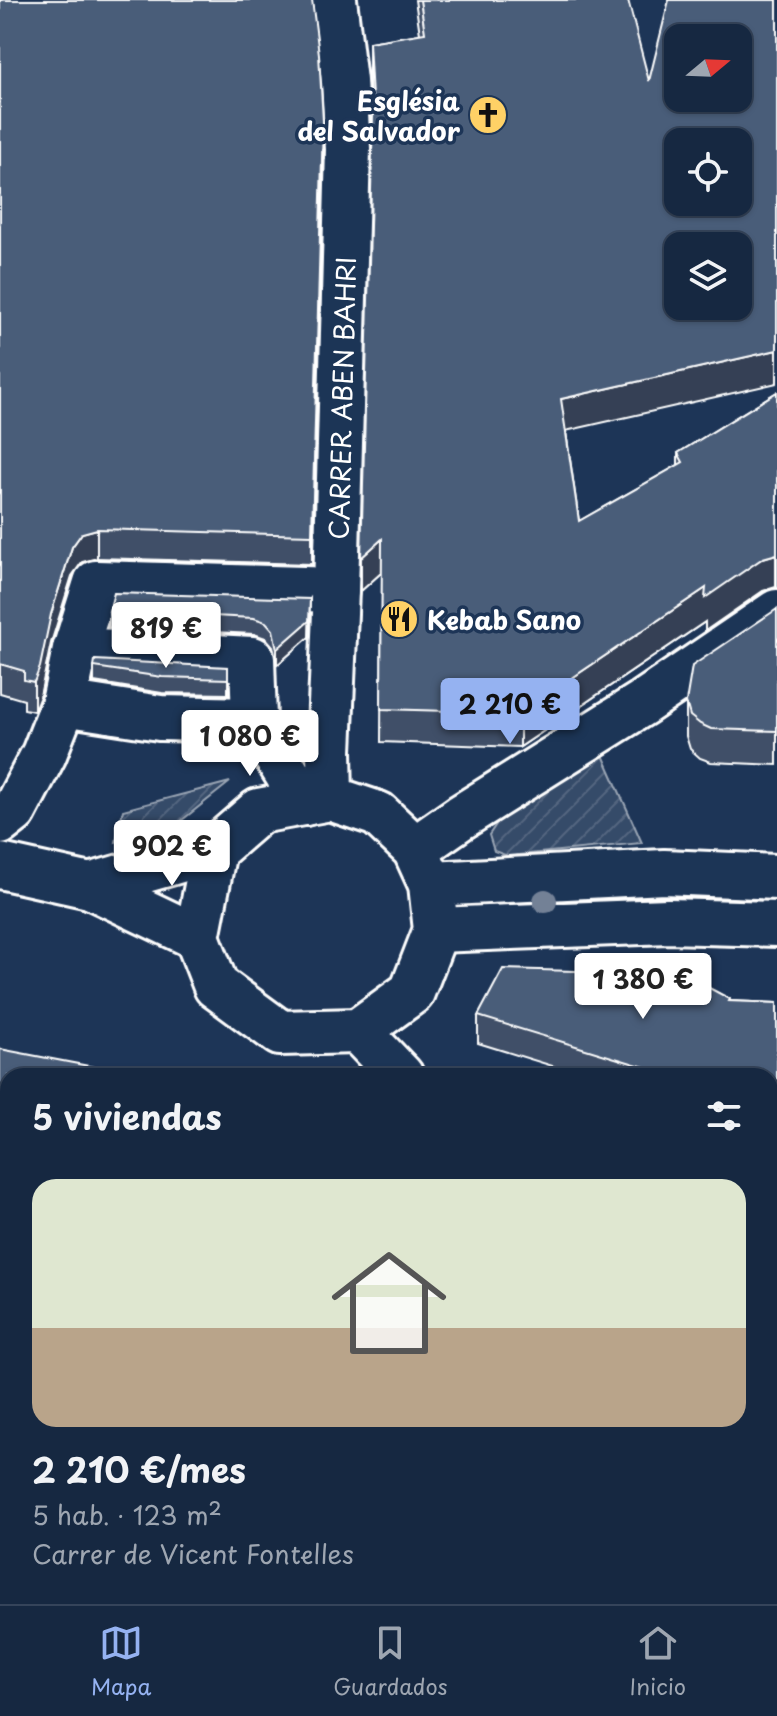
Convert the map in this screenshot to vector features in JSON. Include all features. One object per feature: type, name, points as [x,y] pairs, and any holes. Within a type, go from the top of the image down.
[{"type":"main road","name":"CARRER ABEN BAHRI","points":[[317,800],[329,751],[348,149],[334,0]]},
{"type":"main road","points":[[0,822],[14,811],[44,754],[64,703],[75,650],[96,583],[336,590]]},
{"type":"main road","points":[[423,866],[461,817],[643,703],[777,612]]},
{"type":"main road","points":[[75,650],[252,659],[254,720],[317,800]]},
{"type":"main road","points":[[64,703],[160,718],[254,720]]},
{"type":"main road","points":[[90,886],[214,850],[259,811],[317,800],[378,814],[423,866],[436,930],[412,992],[358,1031],[280,1033],[216,986],[197,937],[214,850]]},
{"type":"main road","points":[[0,866],[90,886],[197,937]]},
{"type":"main road","points":[[423,866],[777,877]]},
{"type":"main road","points":[[436,930],[668,921],[777,924]]},
{"type":"main road","points":[[358,1031],[393,1068]]},
{"type":"shaded area","points":[[603,755],[642,843],[508,856],[494,851],[489,835],[499,820]]},
{"type":"shaded area","points":[[230,782],[172,828],[116,842],[123,810]]},
{"type":"building","points":[[0,0],[312,0],[323,121],[312,535],[97,529],[82,533],[72,547],[34,682],[24,680],[24,671],[0,664]]},
{"type":"building","points":[[420,0],[628,0],[649,81],[669,0],[777,0],[777,350],[561,399],[579,521],[683,462],[678,453],[777,392],[777,554],[763,558],[705,598],[706,588],[520,713],[381,709],[382,539],[361,558],[373,116],[369,42],[425,33]]},
{"type":"building","points":[[114,593],[310,599],[309,621],[277,649],[273,630],[266,622],[254,618],[109,611]]},
{"type":"building","points":[[777,609],[777,731],[711,729],[700,724],[690,716],[686,702],[692,666]]},
{"type":"building","points":[[95,660],[228,667],[228,679],[162,677],[94,667]]},
{"type":"building","points":[[503,969],[683,974],[729,1001],[777,1003],[777,1068],[648,1068],[478,1016]]},
{"type":"building","points":[[0,1049],[99,1068],[0,1068]]},
{"type":"place","name":"Església del Salvador","points":[[488,115]]},
{"type":"place","name":"Kebab Sano","points":[[399,619]]}]
